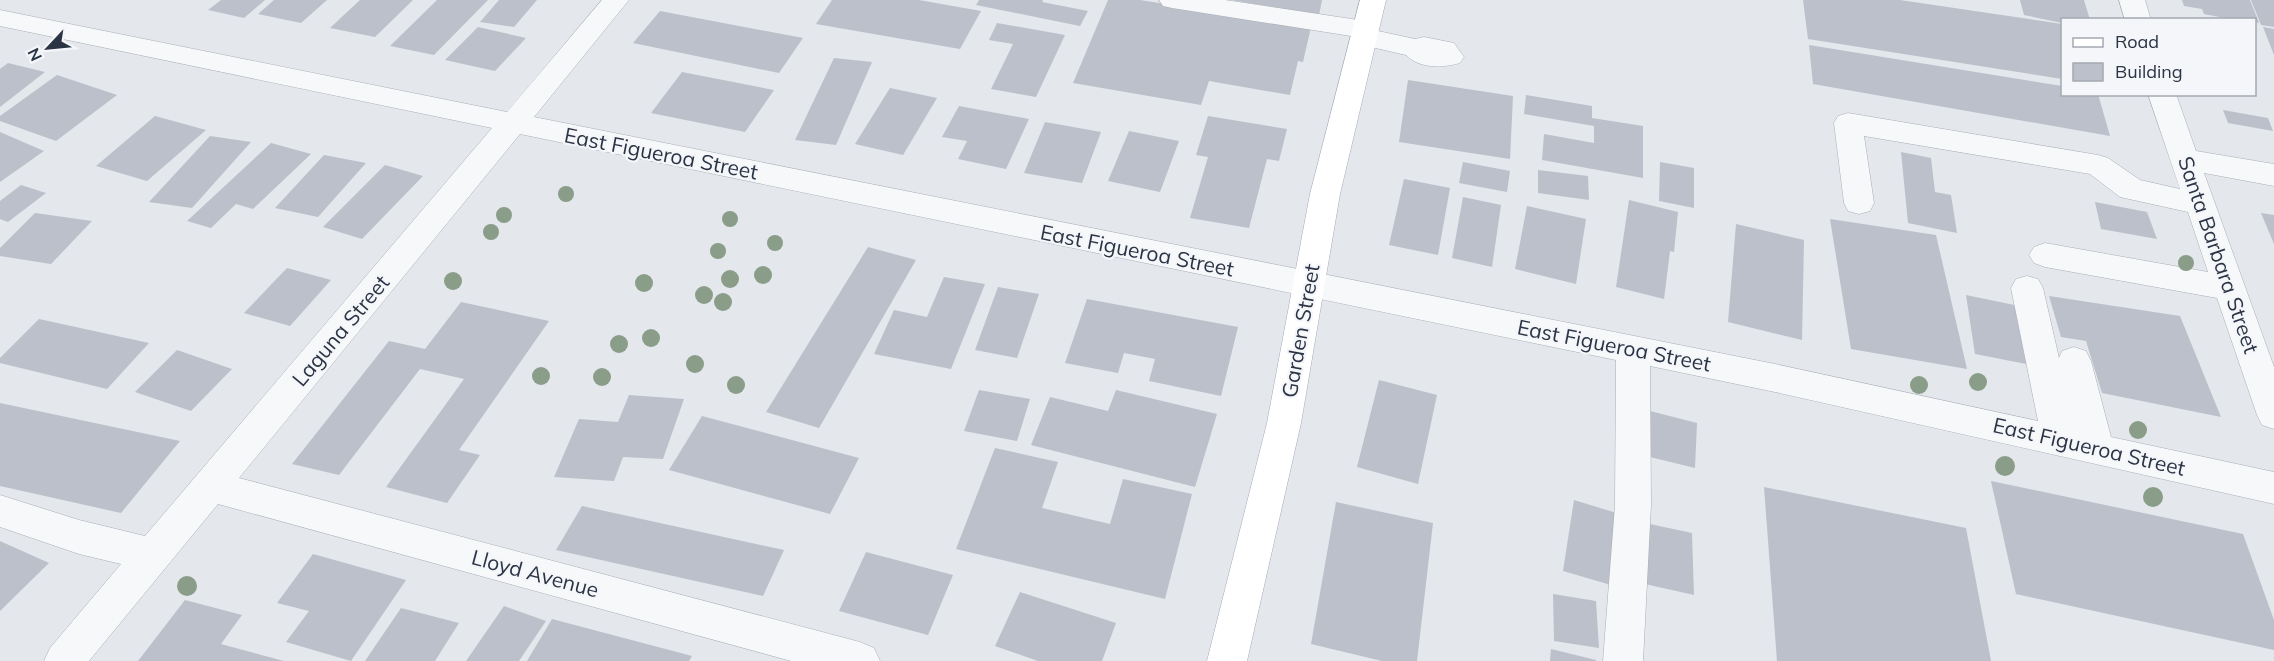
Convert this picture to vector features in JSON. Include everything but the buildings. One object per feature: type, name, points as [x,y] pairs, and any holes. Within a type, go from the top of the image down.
[{"type":"main road","name":"Garden Street","points":[[1227,661],[1284,423],[1325,194],[1373,0]]},
{"type":"street","name":"Laguna Street","points":[[64,661],[616,0]]},
{"type":"street","points":[[1172,0],[1365,34],[1415,48]]},
{"type":"street","points":[[2132,0],[2137,18]]},
{"type":"street","name":"East Figueroa Street","points":[[0,18],[1310,286],[1775,378],[2274,488]]},
{"type":"street","name":"Santa Barbara Street","points":[[2163,96],[2274,415]]},
{"type":"street","points":[[1860,203],[1848,123],[2098,165],[2131,189],[2201,204]]},
{"type":"street","points":[[2184,159],[2274,175]]},
{"type":"street","points":[[2045,255],[2230,288]]},
{"type":"street","points":[[2027,288],[2059,440]]},
{"type":"street","points":[[1623,661],[1629,594],[1634,469],[1635,408],[1632,349]]},
{"type":"street","points":[[2074,361],[2097,449]]},
{"type":"street","name":"Lloyd Avenue","points":[[210,486],[860,661]]},
{"type":"street","points":[[0,512],[79,537],[153,555]]}]
